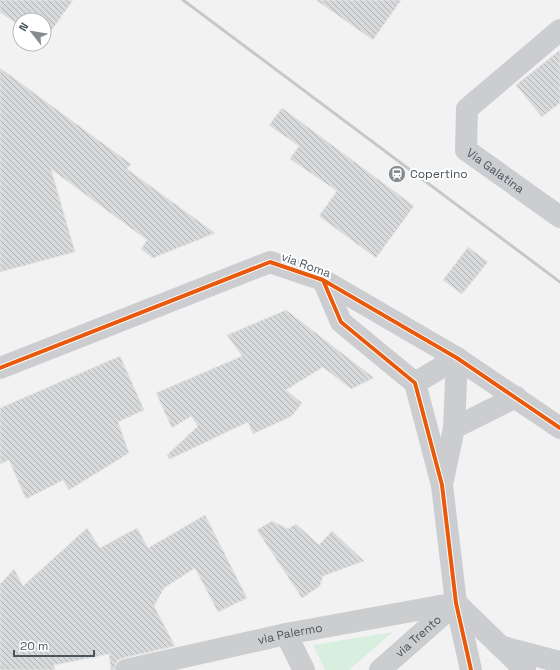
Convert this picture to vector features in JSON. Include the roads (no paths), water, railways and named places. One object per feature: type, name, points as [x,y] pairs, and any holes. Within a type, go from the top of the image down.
[{"type":"street","name":"Via Galatina","points":[[560,30],[467,109],[466,150],[560,217]]},
{"type":"street","name":"via Roma","points":[[0,368],[270,262],[323,280],[457,358],[560,428]]},
{"type":"street","points":[[323,280],[341,322],[415,383],[442,485],[456,603],[473,666]]},
{"type":"street","points":[[415,383],[457,358]]},
{"type":"street","points":[[442,485],[454,428],[457,358]]},
{"type":"street","points":[[454,428],[516,397]]},
{"type":"street","points":[[456,603],[525,670]]},
{"type":"street","name":"via Palermo","points":[[126,670],[286,634],[456,603]]},
{"type":"street","name":"via Trento","points":[[380,670],[456,603]]},
{"type":"street","points":[[286,634],[304,670]]},
{"type":"street","points":[[502,647],[560,662]]},
{"type":"railway","points":[[183,0],[560,282]]},
{"type":"place","name":"Copertino","points":[[397,174]]}]
